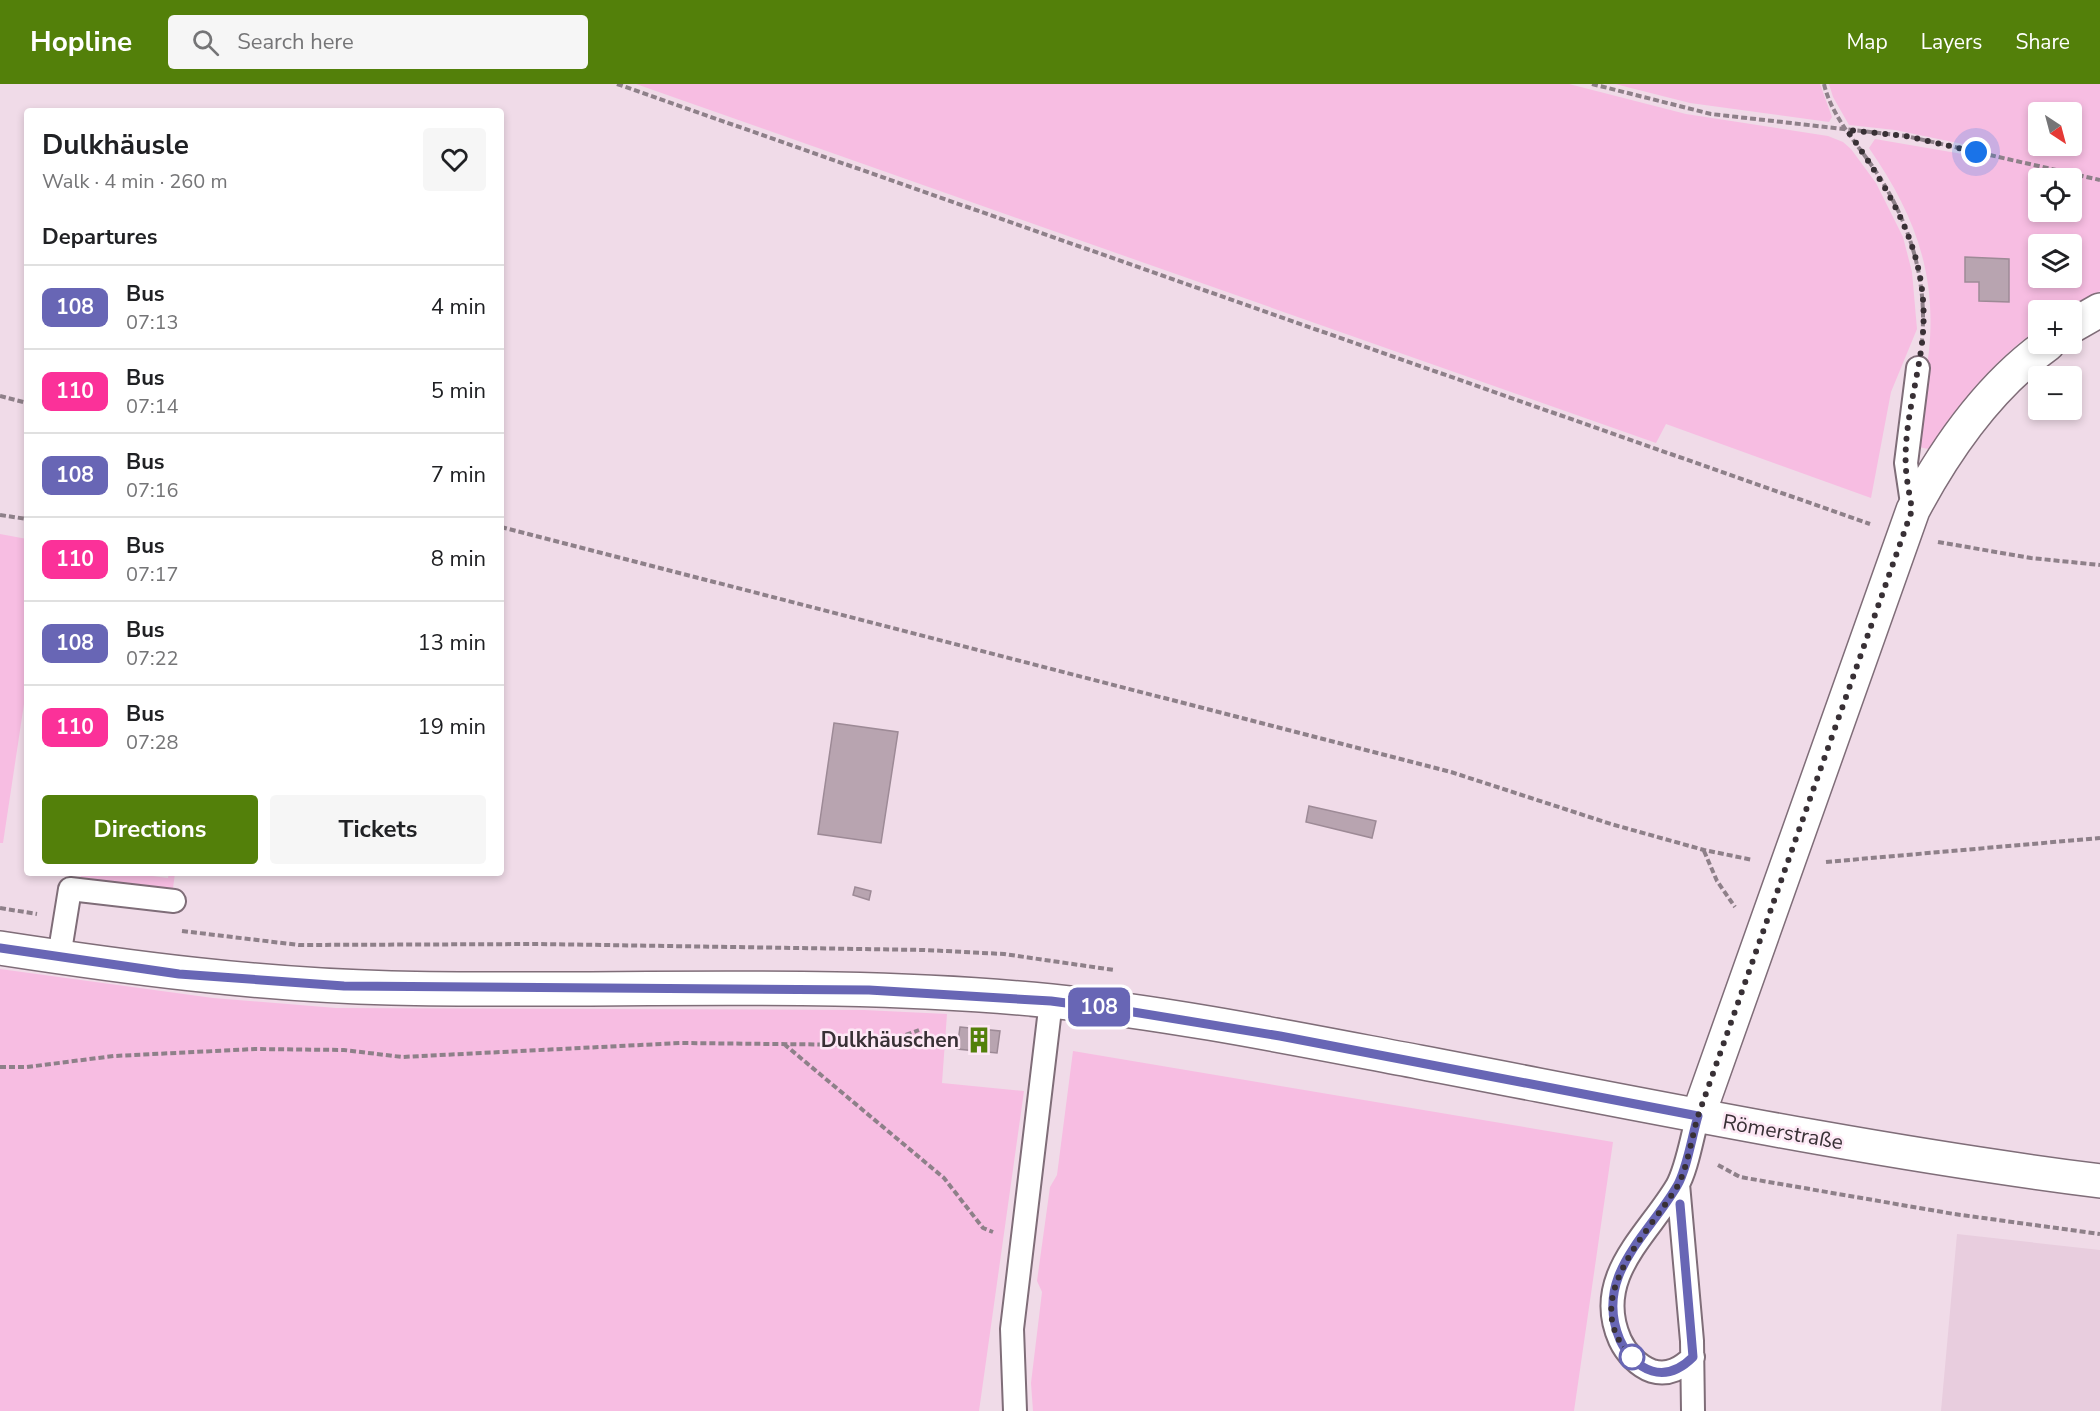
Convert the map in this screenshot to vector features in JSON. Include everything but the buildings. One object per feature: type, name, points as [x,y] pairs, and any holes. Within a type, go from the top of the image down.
[{"type":"street","points":[[2082,320],[2100,310]]},
{"type":"street","points":[[1698,1116],[1789,864],[1907,524],[1941,460],[1981,407],[2012,374],[2036,354]]},
{"type":"street","name":"Römerstraße","points":[[0,948],[179,974],[344,986],[858,990],[1051,1001],[1280,1036],[1698,1116],[1934,1158],[2100,1181]]},
{"type":"lane","points":[[1907,524],[1906,463],[1918,368]]},
{"type":"lane","points":[[59,957],[69,889],[174,901]]},
{"type":"lane","points":[[1015,1411],[1012,1336],[1051,1001]]},
{"type":"lane","points":[[1693,1357],[1681,1367],[1669,1372],[1648,1370],[1636,1361],[1622,1345],[1612,1314],[1614,1286],[1625,1263],[1678,1185],[1698,1116]]},
{"type":"lane","points":[[1678,1185],[1693,1357],[1693,1411]]},
{"type":"path","points":[[617,84],[1907,524],[2042,559],[2100,565]]},
{"type":"path","points":[[1592,84],[1711,114],[1906,136],[2100,180]]},
{"type":"path","points":[[1824,84],[1834,110],[1889,192],[1912,242],[1923,298],[1923,327],[1918,368]]},
{"type":"path","points":[[0,396],[24,402]]},
{"type":"path","points":[[0,515],[24,519]]},
{"type":"path","points":[[504,528],[1451,772],[1611,824],[1704,850],[1789,864],[1920,855],[2100,838]]},
{"type":"path","points":[[1704,850],[1717,881],[1761,943]]},
{"type":"path","points":[[0,1067],[27,1067],[114,1056],[255,1049],[344,1050],[402,1057],[680,1043],[869,1046],[887,1042]]},
{"type":"path","points":[[783,1043],[944,1178],[986,1230],[1024,1238]]},
{"type":"path","points":[[1689,1147],[1740,1177],[1953,1214],[2100,1234]]},
{"type":"shaded area","points":[[636,84],[1569,84],[1686,114],[1828,136],[1843,142],[1851,149],[1876,183],[1903,237],[1912,272],[1917,329],[1891,392],[1871,498],[1666,424],[1656,443]]},
{"type":"shaded area","points":[[1615,84],[1820,84],[1832,117],[1829,122],[1690,103]]},
{"type":"shaded area","points":[[1829,84],[2100,84],[2100,291],[2082,301],[2028,300],[2028,336],[2006,354],[1978,384],[1929,449],[1918,447],[1931,322],[1925,268],[1909,219],[1898,195],[1869,148],[1875,139],[1974,156],[1977,147],[1895,130],[1849,125],[1833,97]]},
{"type":"shaded area","points":[[0,534],[24,538],[24,704],[3,843],[0,843]]},
{"type":"shaded area","points":[[81,876],[168,878],[175,876],[172,896],[80,886]]},
{"type":"shaded area","points":[[0,969],[213,998],[336,1008],[864,1010],[947,1014],[942,1083],[1024,1091],[979,1411],[0,1411]]},
{"type":"shaded area","points":[[1073,1051],[1613,1142],[1574,1411],[1033,1411],[1031,1383],[1042,1292],[1037,1281],[1050,1187],[1057,1175]]},
{"type":"shaded area","points":[[1957,1234],[2100,1250],[2100,1411],[1941,1411]]},
{"type":"bus line","name":"108","points":[[0,948],[179,974],[282,983],[473,989],[869,990],[1051,1001],[1280,1036],[1698,1116],[1678,1185],[1625,1263],[1612,1295],[1612,1314],[1622,1345],[1642,1366],[1662,1373],[1681,1367],[1693,1357],[1680,1204]]},
{"type":"place","name":"Dulkhäuschen","points":[[979,1040]]},
{"type":"route","points":[[1632,1357],[1622,1345],[1616,1330],[1611,1305],[1614,1286],[1625,1263],[1678,1185],[1698,1116],[1772,912],[1912,510],[1906,463],[1922,343],[1923,298],[1919,271],[1912,242],[1896,204],[1882,179],[1847,130],[1906,136],[1976,152]]}]
